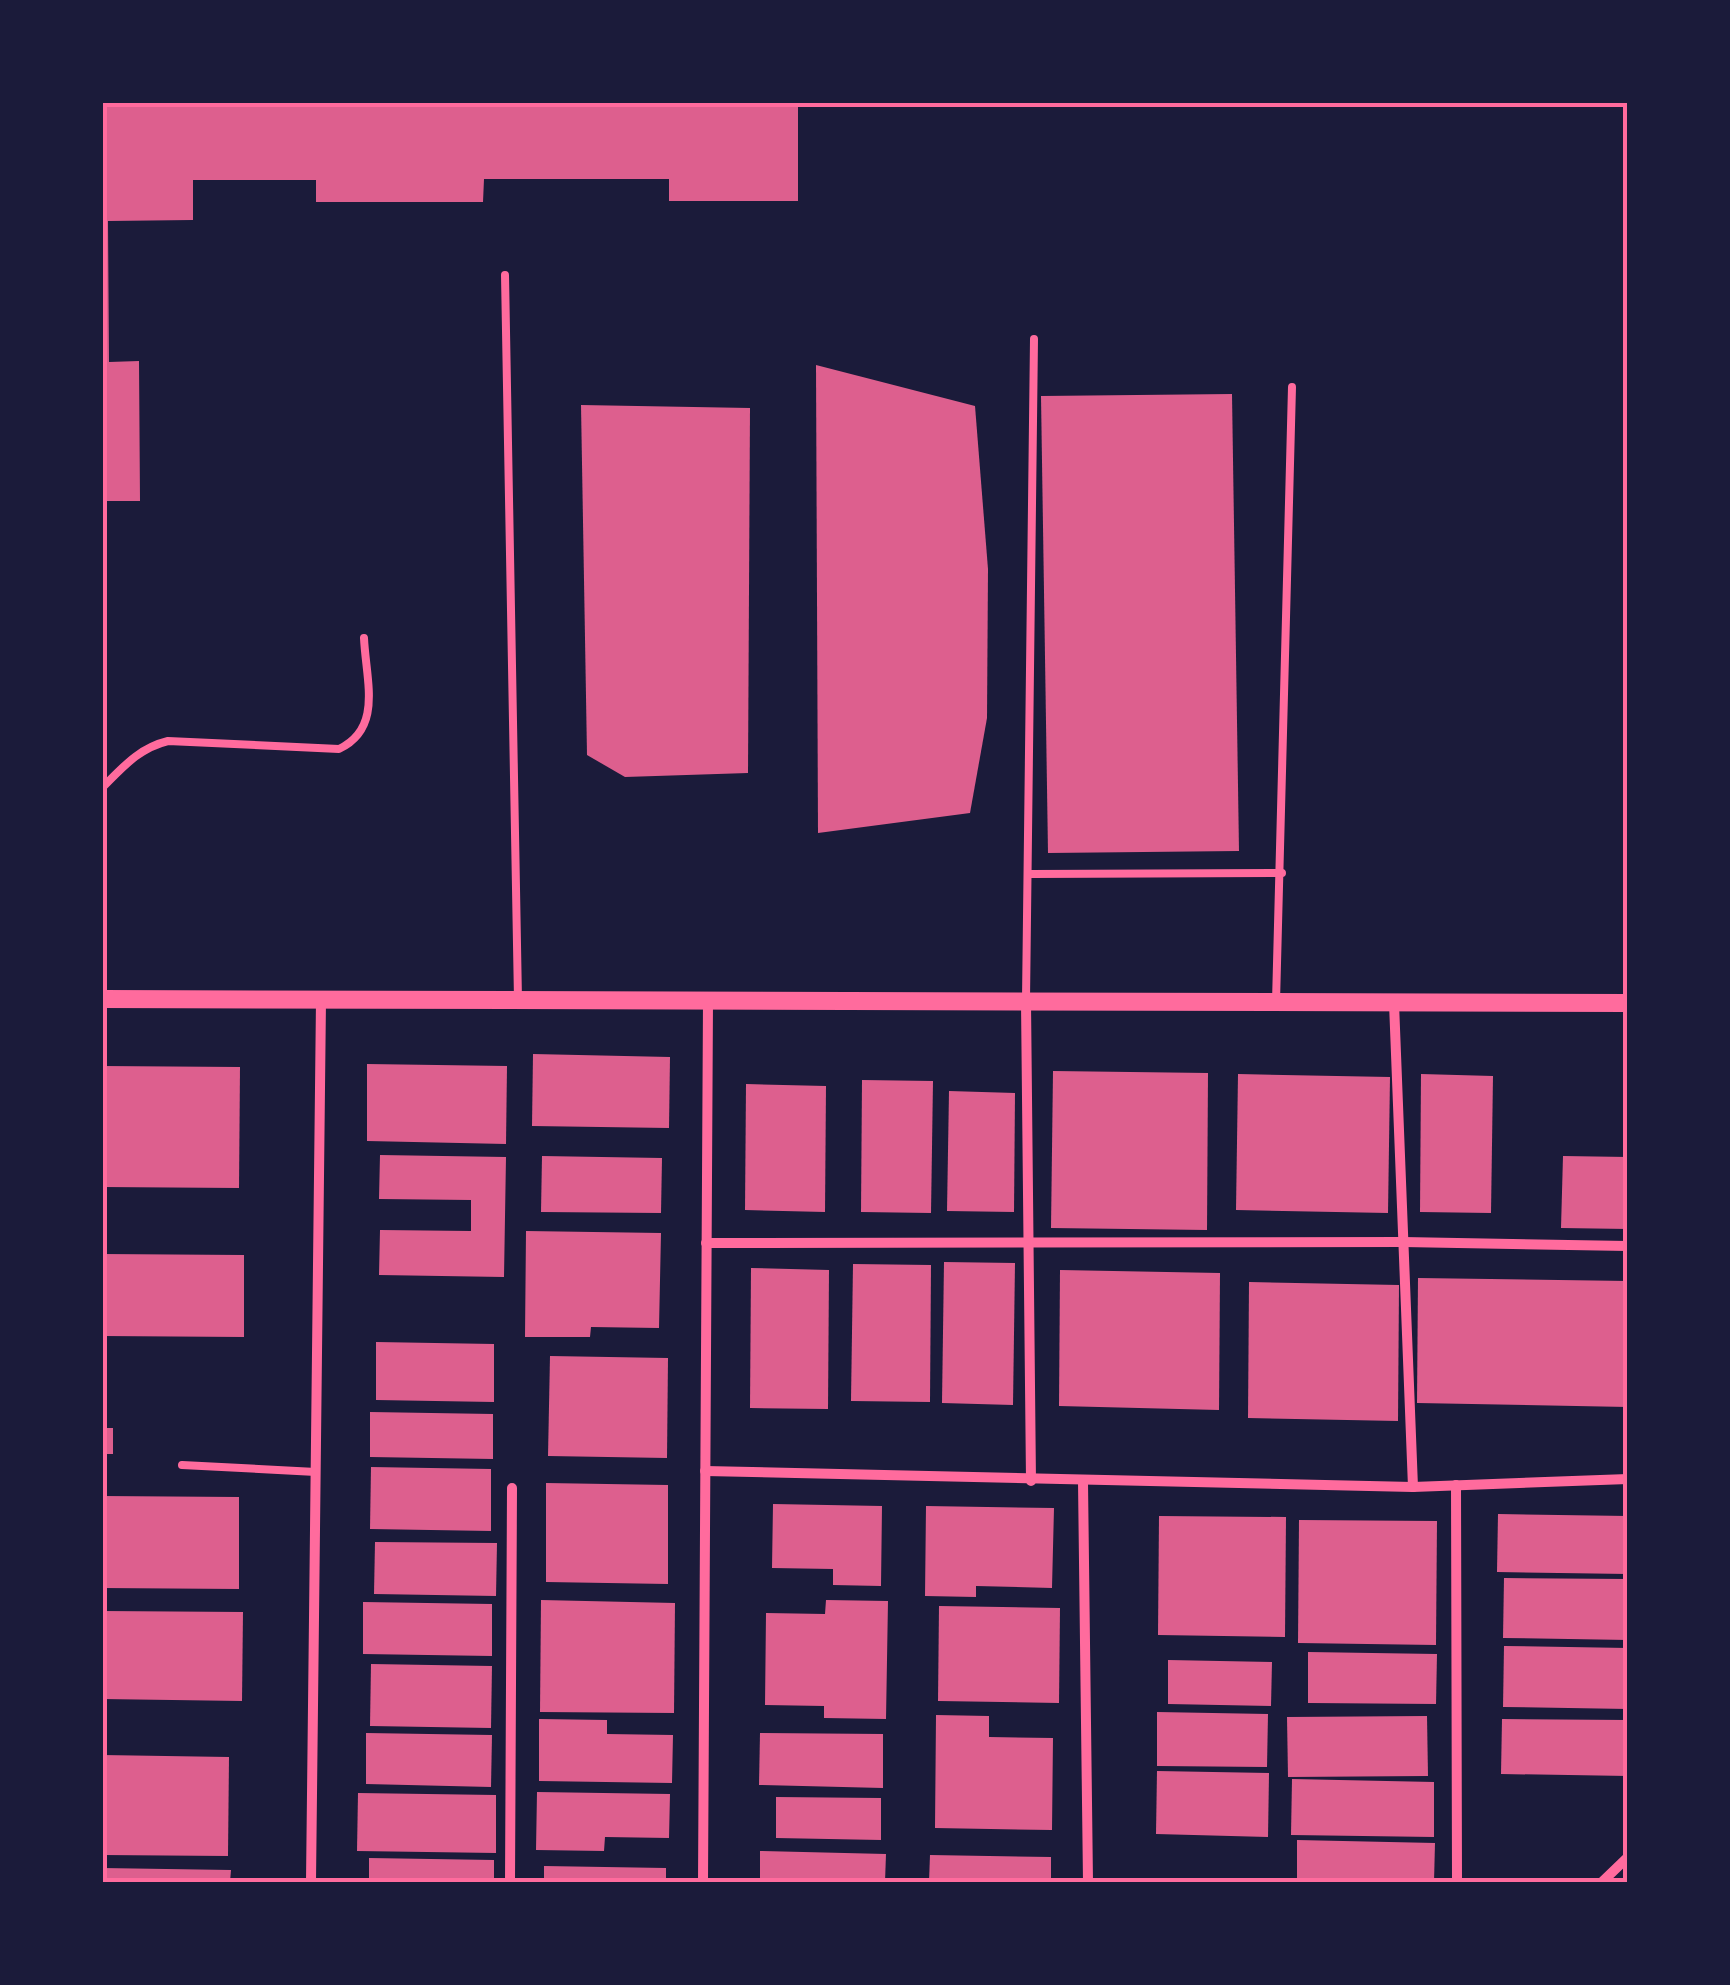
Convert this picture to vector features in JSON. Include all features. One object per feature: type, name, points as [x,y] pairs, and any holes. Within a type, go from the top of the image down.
[{"type":"street","points":[[102,1000],[1628,1003]]},
{"type":"street","points":[[311,1882],[321,1000]]},
{"type":"street","points":[[702,1882],[708,1001]]},
{"type":"street","points":[[1026,1002],[1031,1481]]},
{"type":"street","points":[[1394,1003],[1413,1487]]},
{"type":"street","points":[[706,1243],[1404,1242],[1628,1246]]},
{"type":"street","points":[[705,1471],[1413,1487],[1628,1479]]},
{"type":"street","points":[[1083,1482],[1088,1882]]},
{"type":"street","points":[[1456,1485],[1457,1882]]},
{"type":"street","points":[[510,1882],[512,1488]]},
{"type":"street","points":[[1602,1882],[1628,1857]]},
{"type":"lane","points":[[505,275],[518,1000]]},
{"type":"lane","points":[[1026,1002],[1031,874],[1034,340]]},
{"type":"lane","points":[[1276,1002],[1292,387]]},
{"type":"lane","points":[[102,788],[131,758],[150,745],[168,740],[340,749],[358,740],[368,726],[364,638]]},
{"type":"lane","points":[[1031,874],[1282,872]]},
{"type":"lane","points":[[182,1465],[316,1472]]},
{"type":"building","points":[[102,104],[798,104],[798,201],[669,201],[669,179],[484,179],[483,202],[316,202],[316,180],[193,180],[193,220],[108,221],[109,362],[139,361],[140,501],[102,501]]},
{"type":"building","points":[[816,365],[975,406],[988,569],[987,718],[970,813],[818,833]]},
{"type":"building","points":[[1232,394],[1239,851],[1048,853],[1041,396]]},
{"type":"building","points":[[581,405],[750,408],[748,773],[625,777],[587,755]]},
{"type":"building","points":[[533,1054],[670,1057],[669,1128],[532,1126]]},
{"type":"building","points":[[367,1064],[507,1066],[506,1144],[367,1141]]},
{"type":"building","points":[[102,1066],[240,1067],[239,1188],[102,1187]]},
{"type":"building","points":[[1053,1071],[1208,1073],[1207,1230],[1051,1228]]},
{"type":"building","points":[[1238,1074],[1390,1077],[1388,1213],[1236,1210]]},
{"type":"building","points":[[1421,1074],[1493,1076],[1491,1213],[1420,1212]]},
{"type":"building","points":[[862,1080],[933,1081],[931,1213],[861,1212]]},
{"type":"building","points":[[746,1084],[826,1086],[825,1212],[745,1210]]},
{"type":"building","points":[[949,1091],[1015,1093],[1014,1212],[947,1211]]},
{"type":"building","points":[[380,1155],[506,1157],[504,1277],[379,1275],[380,1230],[471,1231],[471,1200],[379,1199]]},
{"type":"building","points":[[542,1156],[662,1158],[661,1213],[541,1212]]},
{"type":"building","points":[[1563,1156],[1628,1157],[1628,1229],[1561,1228]]},
{"type":"building","points":[[526,1231],[661,1233],[659,1328],[591,1327],[590,1337],[525,1337]]},
{"type":"building","points":[[102,1254],[244,1255],[244,1337],[102,1336]]},
{"type":"building","points":[[944,1262],[1015,1263],[1013,1405],[942,1403]]},
{"type":"building","points":[[853,1264],[931,1265],[930,1402],[851,1401]]},
{"type":"building","points":[[751,1268],[829,1270],[828,1409],[750,1408]]},
{"type":"building","points":[[1060,1270],[1220,1273],[1219,1410],[1059,1406]]},
{"type":"building","points":[[1418,1278],[1628,1281],[1628,1407],[1417,1403]]},
{"type":"building","points":[[1249,1282],[1399,1285],[1398,1421],[1248,1418]]},
{"type":"building","points":[[376,1342],[494,1344],[494,1402],[376,1400]]},
{"type":"building","points":[[550,1356],[668,1358],[667,1458],[548,1456]]},
{"type":"building","points":[[370,1412],[493,1414],[493,1459],[370,1457]]},
{"type":"building","points":[[102,1428],[113,1428],[113,1454],[102,1454]]},
{"type":"building","points":[[371,1467],[491,1469],[491,1531],[370,1529]]},
{"type":"building","points":[[546,1483],[668,1485],[668,1584],[546,1582]]},
{"type":"building","points":[[102,1496],[239,1497],[239,1589],[102,1588]]},
{"type":"building","points":[[773,1504],[882,1506],[881,1586],[833,1585],[833,1569],[772,1568]]},
{"type":"building","points":[[926,1506],[1054,1508],[1052,1588],[976,1586],[976,1597],[925,1596]]},
{"type":"building","points":[[1498,1514],[1628,1516],[1628,1574],[1497,1572]]},
{"type":"building","points":[[1159,1516],[1286,1517],[1285,1637],[1158,1635]]},
{"type":"building","points":[[1299,1520],[1437,1521],[1436,1645],[1298,1643]]},
{"type":"building","points":[[375,1542],[497,1543],[496,1596],[374,1594]]},
{"type":"building","points":[[1504,1578],[1628,1579],[1628,1640],[1503,1638]]},
{"type":"building","points":[[541,1600],[675,1603],[674,1713],[540,1712]]},
{"type":"building","points":[[826,1600],[888,1601],[886,1719],[824,1718],[824,1706],[765,1705],[766,1613],[825,1614]]},
{"type":"building","points":[[363,1602],[492,1604],[492,1656],[363,1654]]},
{"type":"building","points":[[939,1606],[1060,1608],[1059,1703],[938,1701]]},
{"type":"building","points":[[102,1611],[243,1612],[242,1701],[102,1699]]},
{"type":"building","points":[[1504,1646],[1628,1648],[1628,1709],[1503,1707]]},
{"type":"building","points":[[1308,1652],[1437,1654],[1436,1704],[1308,1703]]},
{"type":"building","points":[[1168,1660],[1272,1662],[1271,1706],[1168,1704]]},
{"type":"building","points":[[371,1664],[492,1666],[491,1728],[370,1726]]},
{"type":"building","points":[[1157,1712],[1268,1714],[1267,1767],[1157,1766]]},
{"type":"building","points":[[936,1715],[989,1716],[989,1737],[1053,1738],[1052,1830],[935,1828]]},
{"type":"building","points":[[1427,1716],[1428,1776],[1288,1777],[1287,1717]]},
{"type":"building","points":[[539,1719],[607,1720],[607,1734],[673,1735],[672,1783],[539,1781]]},
{"type":"building","points":[[1502,1719],[1628,1720],[1628,1776],[1501,1774]]},
{"type":"building","points":[[366,1733],[492,1735],[491,1787],[366,1784]]},
{"type":"building","points":[[760,1733],[883,1734],[883,1788],[759,1785]]},
{"type":"building","points":[[102,1755],[229,1757],[228,1856],[102,1855]]},
{"type":"building","points":[[1157,1771],[1269,1773],[1268,1837],[1156,1834]]},
{"type":"building","points":[[1292,1779],[1434,1782],[1434,1837],[1291,1835]]},
{"type":"building","points":[[537,1792],[670,1794],[669,1838],[605,1837],[604,1851],[536,1850]]},
{"type":"building","points":[[358,1793],[496,1795],[496,1853],[357,1851]]},
{"type":"building","points":[[776,1797],[881,1798],[881,1840],[776,1838]]},
{"type":"building","points":[[1297,1840],[1435,1843],[1434,1882],[1297,1882]]},
{"type":"building","points":[[760,1851],[886,1854],[885,1882],[760,1882]]},
{"type":"building","points":[[930,1855],[1051,1857],[1051,1882],[929,1882]]},
{"type":"building","points":[[369,1858],[494,1860],[494,1882],[369,1882]]},
{"type":"building","points":[[544,1866],[666,1868],[666,1882],[544,1882]]},
{"type":"building","points":[[102,1868],[231,1870],[230,1882],[102,1882]]}]
